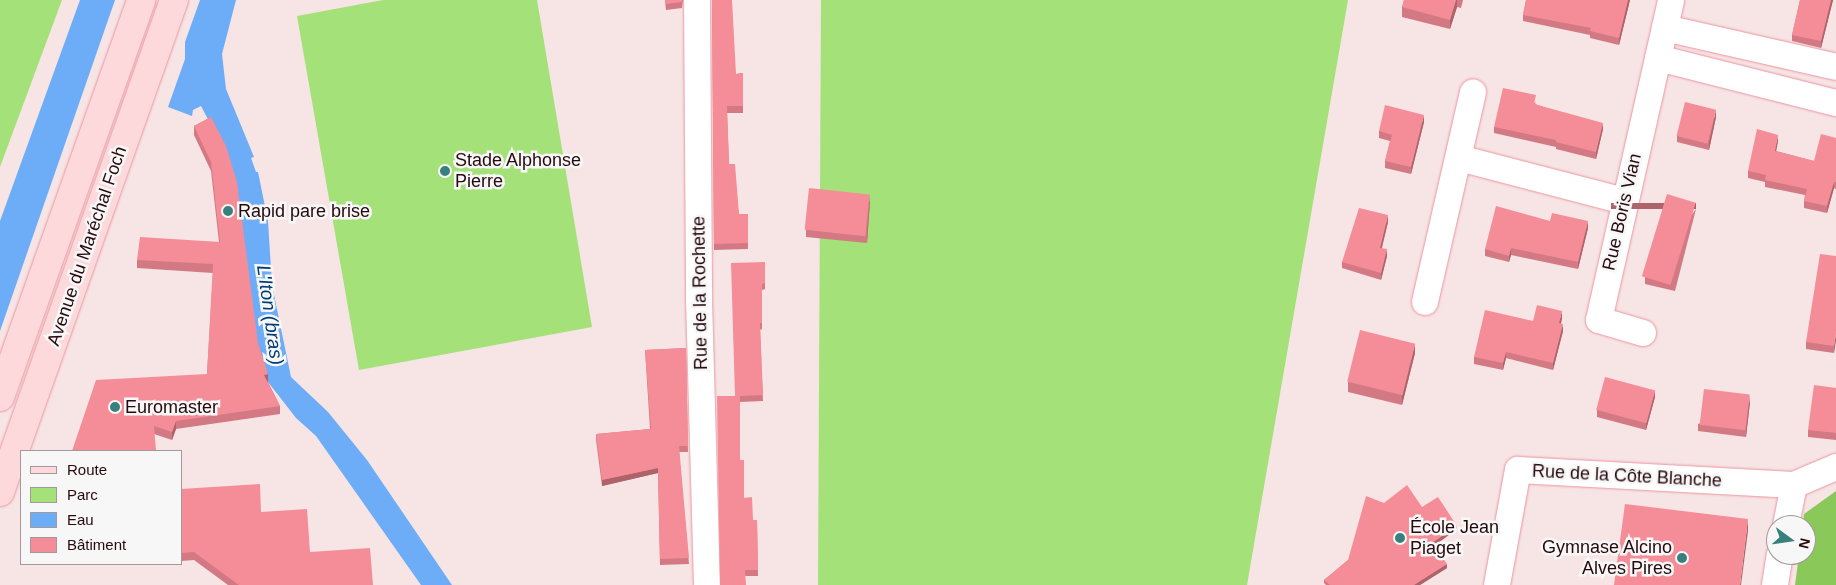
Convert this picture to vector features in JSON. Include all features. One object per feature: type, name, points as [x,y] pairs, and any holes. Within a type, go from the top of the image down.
[{"type":"main road","name":"Avenue du Maréchal Foch","points":[[0,397],[141,0]]},
{"type":"main road","name":"Avenue du Maréchal Foch","points":[[0,492],[174,0]]},
{"type":"street","name":"Rue de la Rochette","points":[[697,0],[699,300],[707,585]]},
{"type":"street","name":"Rue Boris Vian","points":[[1643,333],[1598,320],[1671,0]]},
{"type":"street","points":[[1665,28],[1836,67]]},
{"type":"street","points":[[1658,58],[1836,103]]},
{"type":"street","points":[[1425,302],[1473,92]]},
{"type":"street","points":[[1459,158],[1624,201]]},
{"type":"street","name":"Rue de la Côte Blanche","points":[[1497,585],[1518,470],[1794,485],[1836,467]]},
{"type":"street","points":[[1788,515],[1794,485]]},
{"type":"street","points":[[1775,585],[1778,565]]},
{"type":"green space","points":[[0,0],[62,0],[0,167]]},
{"type":"green space","name":"Stade Alphonse Pierre","points":[[383,0],[537,0],[592,327],[359,370],[297,16]]},
{"type":"green space","points":[[821,0],[1348,0],[1247,585],[818,585]]},
{"type":"green space","points":[[1836,491],[1836,585],[1795,585],[1798,565],[1816,565],[1816,515],[1804,514]]},
{"type":"water","points":[[80,0],[115,0],[0,331],[0,221]]},
{"type":"water","name":"L'Iton (bras)","points":[[200,0],[236,0],[222,54],[226,89],[254,157],[251,158],[256,172],[258,172],[268,221],[272,285],[291,377],[328,412],[367,460],[452,585],[421,585],[316,436],[296,418],[268,382],[258,351],[211,125],[201,106],[193,110],[192,116],[168,107],[185,59],[185,42]]},
{"type":"building","points":[[665,0],[682,0],[682,2],[666,4]]},
{"type":"building","points":[[712,0],[732,0],[736,74],[743,73],[743,106],[727,106],[729,164],[735,164],[739,214],[748,214],[748,243],[714,244]]},
{"type":"building","points":[[1404,0],[1456,0],[1450,20],[1402,7]]},
{"type":"building","points":[[1526,0],[1628,0],[1619,38],[1590,31],[1591,28],[1523,15]]},
{"type":"building","points":[[1800,0],[1831,0],[1821,41],[1792,35]]},
{"type":"building","points":[[1503,88],[1536,95],[1534,104],[1603,123],[1596,152],[1556,142],[1556,140],[1494,127]]},
{"type":"building","points":[[1685,102],[1716,110],[1708,144],[1677,136]]},
{"type":"building","points":[[1385,105],[1424,115],[1411,167],[1385,161],[1392,135],[1379,131]]},
{"type":"building","points":[[211,117],[226,146],[237,182],[258,343],[268,374],[264,375],[280,406],[176,421],[172,432],[154,426],[156,450],[72,450],[96,380],[207,374],[213,264],[137,260],[140,237],[220,242],[211,162],[194,126]]},
{"type":"building","points":[[1757,129],[1778,135],[1775,151],[1814,161],[1821,134],[1836,138],[1836,182],[1834,182],[1827,206],[1804,201],[1807,189],[1765,180],[1766,175],[1748,171]]},
{"type":"building","points":[[809,188],[870,194],[865,236],[805,230]]},
{"type":"building","points":[[1667,194],[1696,203],[1671,285],[1642,276]]},
{"type":"building","points":[[1496,206],[1550,221],[1552,213],[1588,221],[1578,262],[1511,248],[1509,256],[1485,249]]},
{"type":"building","points":[[1359,208],[1388,215],[1380,248],[1387,249],[1381,273],[1342,262]]},
{"type":"building","points":[[1820,254],[1836,256],[1836,334],[1834,346],[1806,342]]},
{"type":"building","points":[[765,262],[765,283],[762,284],[762,323],[760,323],[763,395],[740,396],[740,460],[744,460],[744,498],[752,497],[753,520],[757,520],[758,570],[745,570],[746,585],[720,585],[717,396],[735,396],[731,263]]},
{"type":"building","points":[[1537,305],[1562,311],[1559,323],[1563,324],[1553,363],[1506,352],[1503,363],[1474,357],[1485,310],[1533,321]]},
{"type":"building","points":[[1360,330],[1415,344],[1402,395],[1347,381]]},
{"type":"building","points":[[686,348],[688,446],[679,446],[689,558],[660,559],[658,468],[602,480],[596,434],[651,429],[645,350]]},
{"type":"building","points":[[1605,377],[1655,390],[1646,423],[1596,410]]},
{"type":"building","points":[[1814,385],[1836,388],[1836,433],[1808,430]]},
{"type":"building","points":[[1704,389],[1750,395],[1745,430],[1700,425]]},
{"type":"building","points":[[260,484],[261,512],[307,509],[310,552],[370,548],[373,585],[239,585],[194,552],[182,553],[182,489]]},
{"type":"building","name":"École Jean Piaget","points":[[1407,485],[1422,507],[1438,497],[1457,526],[1432,543],[1447,564],[1414,585],[1330,585],[1324,580],[1348,560],[1366,496],[1384,503]]},
{"type":"building","name":"Gymnase Alcino Alves Pires","points":[[1625,504],[1748,519],[1740,585],[1614,585]]},
{"type":"place","name":"Stade Alphonse Pierre","points":[[445,171]]},
{"type":"place","name":"Rapid pare brise","points":[[228,211]]},
{"type":"place","name":"Euromaster","points":[[115,407]]},
{"type":"place","name":"École Jean Piaget","points":[[1400,538]]},
{"type":"place","name":"Gymnase Alcino Alves Pires","points":[[1682,558]]}]
